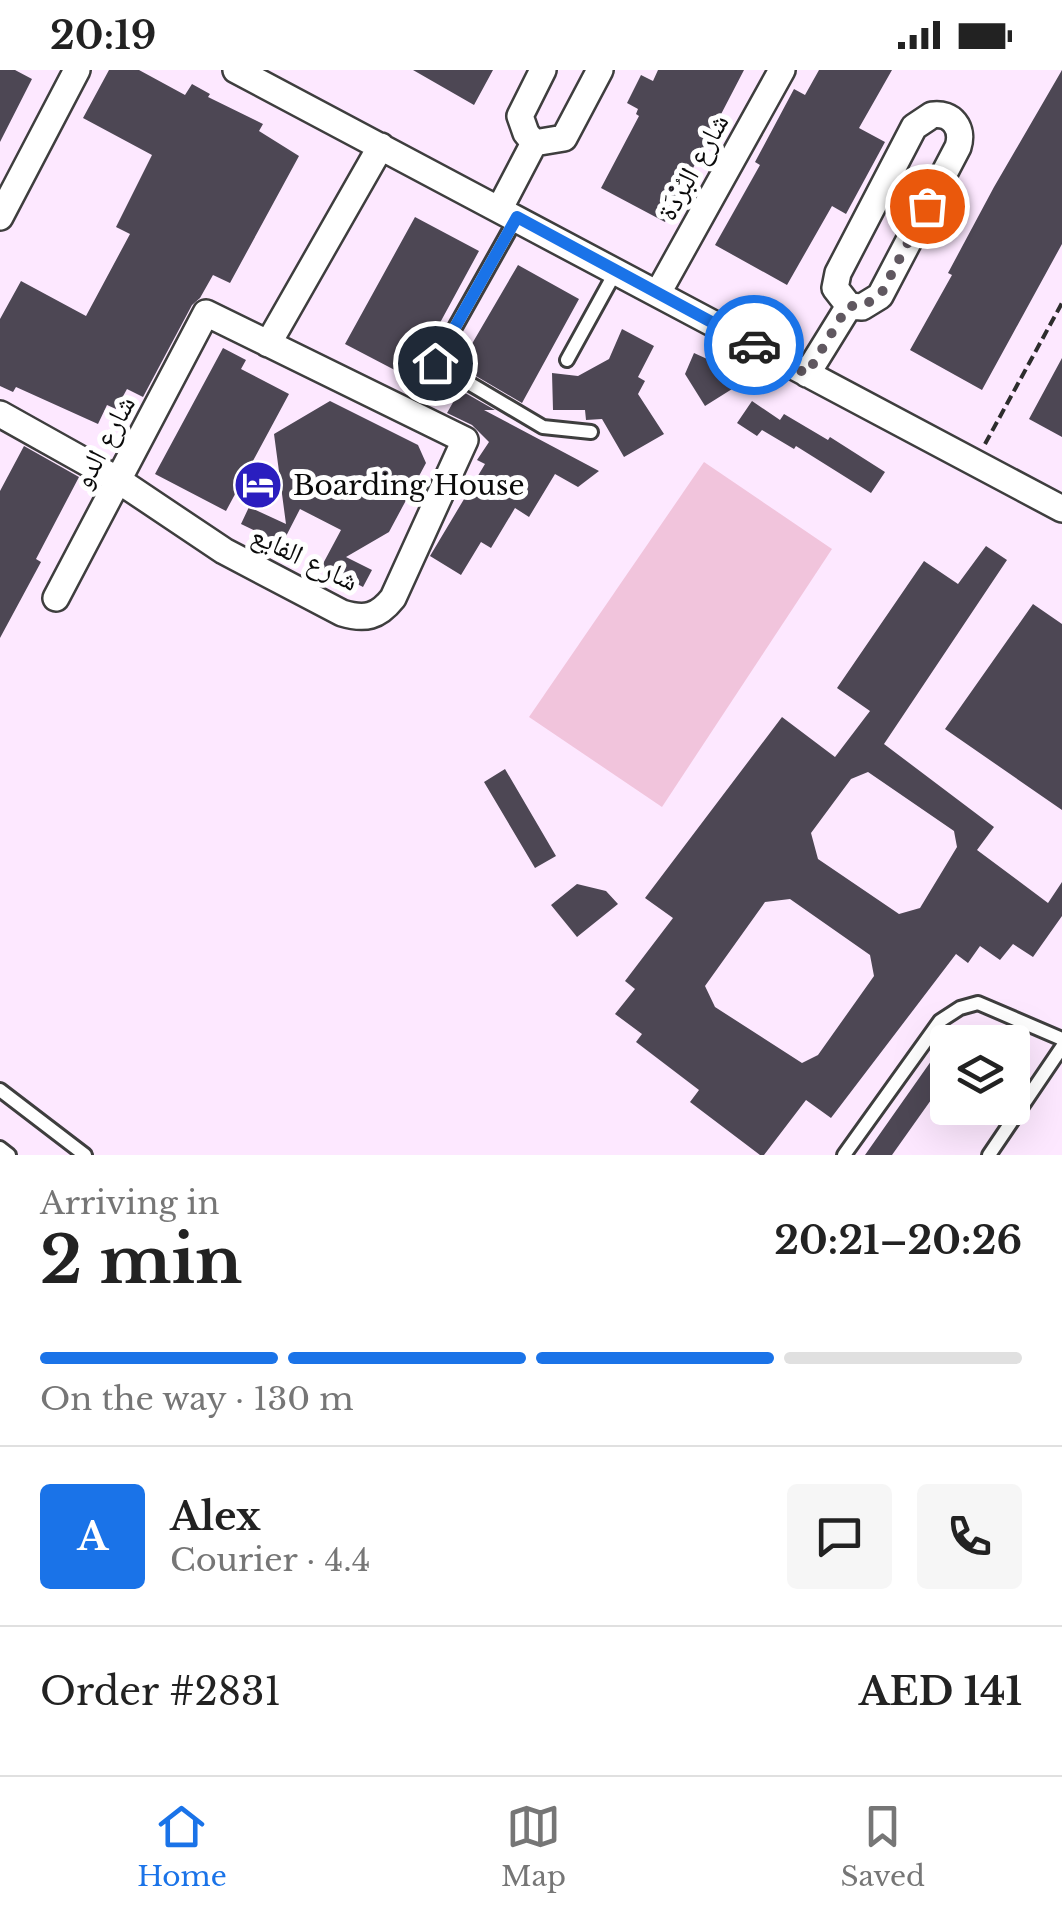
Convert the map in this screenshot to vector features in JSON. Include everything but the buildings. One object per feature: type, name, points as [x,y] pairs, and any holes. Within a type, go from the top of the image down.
[{"type":"street","points":[[0,217],[77,70]]},
{"type":"street","points":[[237,70],[1062,508]]},
{"type":"street","points":[[534,143],[520,116],[542,70]]},
{"type":"street","points":[[534,143],[564,138],[600,70]]},
{"type":"street","name":"شارع البُرْدَة","points":[[658,293],[782,70]]},
{"type":"street","points":[[932,114],[946,115],[959,129],[958,147],[880,296],[862,306],[848,306],[835,288],[838,273],[914,127],[932,114]]},
{"type":"street","points":[[508,212],[534,143]]},
{"type":"street","points":[[268,344],[381,146]]},
{"type":"street","points":[[807,374],[848,306]]},
{"type":"street","name":"شارع الفايع","points":[[0,414],[118,480],[224,551],[342,612],[359,618],[384,610],[465,440],[206,313]]},
{"type":"street","name":"شارع الدو","points":[[56,598],[206,313]]},
{"type":"lane","points":[[508,212],[435,363],[543,427],[591,432]]},
{"type":"lane","points":[[567,360],[616,271]]},
{"type":"lane","points":[[844,1155],[940,1021],[960,1008],[978,1003],[1062,1039]]},
{"type":"lane","points":[[988,1155],[1062,1047]]},
{"type":"lane","points":[[0,1090],[85,1155]]},
{"type":"lane","points":[[0,1148],[9,1155]]},
{"type":"path","points":[[974,462],[1062,303]]},
{"type":"shaded area","points":[[704,462],[832,549],[662,807],[529,717]]},
{"type":"way so far","points":[[754,345],[807,374],[848,306],[862,306],[880,296],[927,206]]},
{"type":"place","name":"Boarding House","points":[[258,485]]},
{"type":"route","points":[[435,363],[517,217],[754,345]]}]
